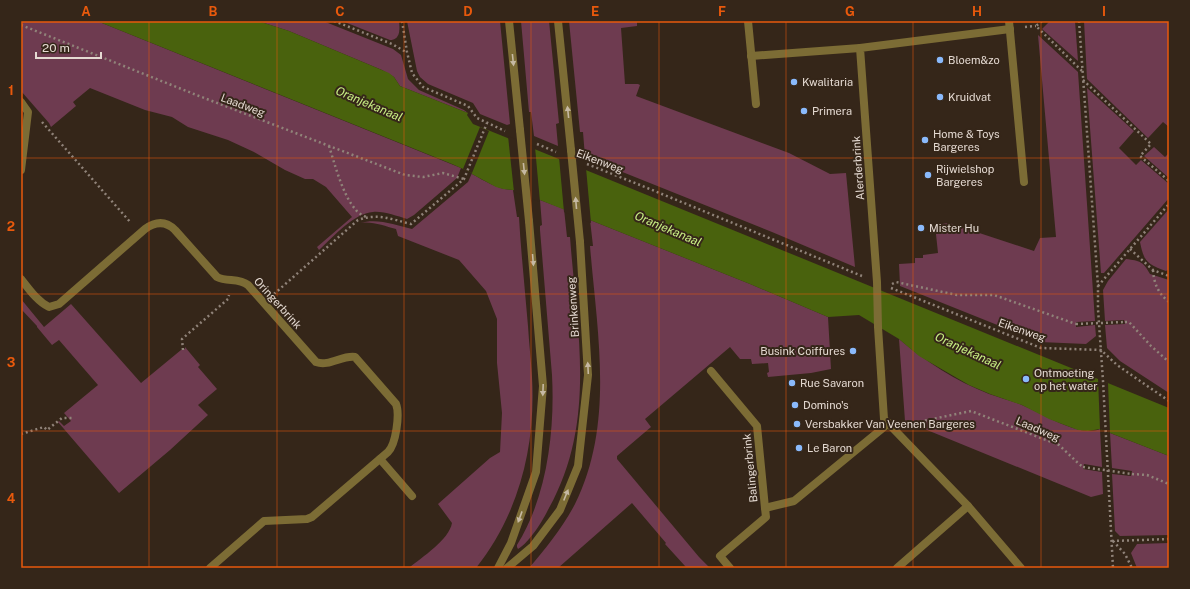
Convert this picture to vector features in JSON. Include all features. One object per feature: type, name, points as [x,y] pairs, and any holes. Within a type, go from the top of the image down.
[{"type":"street","points":[[498,568],[511,543],[536,472],[543,386],[529,222],[509,21]]},
{"type":"street","name":"Brinkenweg","points":[[507,568],[533,546],[560,510],[578,466],[588,375],[580,242],[558,21]]},
{"type":"street","points":[[748,21],[756,104]]},
{"type":"street","points":[[751,56],[860,48],[1010,25],[1024,182]]},
{"type":"street","name":"Alerderbrink","points":[[860,48],[880,285],[878,327],[884,419],[889,423]]},
{"type":"street","points":[[21,102],[28,112],[21,170]]},
{"type":"street","name":"Oringerbrink","points":[[21,279],[44,305],[49,307],[59,304],[151,225],[157,223],[171,225],[216,277],[221,279],[244,281],[316,362],[320,364],[355,357],[396,404],[398,409],[394,444],[391,450],[312,517],[306,519],[264,521],[210,568]]},
{"type":"street","name":"Balingerbrink","points":[[711,371],[757,426],[766,517],[720,556],[730,568]]},
{"type":"street","points":[[889,423],[968,506],[1021,568]]},
{"type":"street","name":"Balingerbrink","points":[[765,508],[794,501],[889,423]]},
{"type":"street","points":[[380,459],[412,496]]},
{"type":"street","points":[[897,568],[968,506]]},
{"type":"path","points":[[334,21],[392,44],[407,52]]},
{"type":"path","points":[[402,21],[412,73],[423,87],[468,106],[477,118],[511,133]]},
{"type":"path","points":[[1042,21],[1036,26],[1082,71]]},
{"type":"path","points":[[1079,21],[1098,286],[1098,309],[1113,568]]},
{"type":"path","name":"Laadweg","points":[[21,25],[199,96],[405,175],[423,177],[443,174],[464,179]]},
{"type":"path","points":[[1083,80],[1152,144],[1140,156],[1169,181]]},
{"type":"path","points":[[28,112],[42,122],[140,234]]},
{"type":"path","points":[[264,302],[358,220],[366,217],[380,216],[410,224],[464,179],[487,123]]},
{"type":"path","points":[[531,142],[558,153]]},
{"type":"path","points":[[329,146],[337,172],[349,201],[356,211],[366,217]]},
{"type":"path","name":"Eikenweg","points":[[580,162],[640,185],[880,285],[1041,348],[1101,350]]},
{"type":"path","points":[[1098,286],[1169,204]]},
{"type":"path","points":[[1130,249],[1153,270],[1169,276]]},
{"type":"path","points":[[1153,270],[1154,280],[1158,292],[1169,302]]},
{"type":"path","points":[[183,350],[182,339],[228,299],[232,280]]},
{"type":"path","name":"Eikenweg","points":[[880,285],[896,282],[957,295],[994,295],[1076,324],[1129,322],[1151,346],[1169,362]]},
{"type":"path","points":[[1101,350],[1117,365],[1169,401]]},
{"type":"path","name":"Laadweg","points":[[897,432],[923,421],[971,411],[1059,445],[1083,467],[1147,475],[1169,484]]},
{"type":"path","points":[[21,434],[44,427],[47,430],[62,418],[72,418]]},
{"type":"path","points":[[1112,541],[1169,539]]},
{"type":"path","points":[[1112,541],[1125,554],[1132,568]]},
{"type":"shaded area","points":[[21,21],[97,21],[461,168],[457,178],[414,215],[407,219],[381,212],[366,213],[344,226],[319,250],[317,247],[352,217],[326,187],[313,179],[305,179],[285,170],[254,152],[228,140],[188,127],[172,117],[145,110],[90,88],[73,102],[76,106],[51,127],[21,91]]},
{"type":"shaded area","points":[[258,21],[323,21],[393,49],[401,55],[408,79],[419,90],[468,113],[400,86],[394,77],[382,70],[289,31]]},
{"type":"shaded area","points":[[342,21],[399,21],[399,34],[393,40],[390,40]]},
{"type":"shaded area","points":[[407,21],[500,21],[510,124],[507,125],[480,114],[473,103],[428,84],[420,77],[417,71]]},
{"type":"shaded area","points":[[521,21],[549,21],[559,123],[556,124],[558,146],[534,136],[531,112],[529,112]]},
{"type":"shaded area","points":[[569,21],[637,21],[637,26],[621,28],[625,84],[640,85],[636,96],[789,153],[830,174],[846,173],[855,267],[585,157],[583,132],[580,132]]},
{"type":"shaded area","points":[[1050,21],[1075,21],[1078,61],[1042,29]]},
{"type":"shaded area","points":[[1084,21],[1169,21],[1169,127],[1163,122],[1148,138],[1087,79]]},
{"type":"shaded area","points":[[1038,35],[1078,72],[1095,321],[1076,322],[1076,327],[1095,325],[1096,336],[1086,344],[1040,342],[900,286],[899,264],[915,263],[915,258],[923,258],[923,255],[938,253],[935,225],[949,223],[1034,251],[1040,238],[1056,237]]},
{"type":"shaded area","points":[[1087,88],[1134,131],[1119,148],[1136,165],[1141,160],[1169,184],[1169,198],[1104,273],[1101,273]]},
{"type":"shaded area","points":[[1154,147],[1165,157],[1169,153],[1169,178],[1144,156]]},
{"type":"shaded area","points":[[472,173],[497,187],[513,190],[517,217],[519,217],[533,403],[527,454],[522,478],[514,502],[491,547],[476,568],[409,568],[441,542],[450,529],[452,523],[438,504],[490,458],[500,452],[502,413],[497,363],[497,319],[486,291],[459,260],[398,236],[396,229],[374,223],[360,223],[373,221],[412,229],[468,182]]},
{"type":"shaded area","points":[[540,200],[564,209],[567,237],[570,237],[579,341],[579,409],[574,442],[564,475],[540,524],[532,536],[523,546],[518,549],[517,545],[536,506],[542,485],[547,463],[552,418],[552,375],[540,230],[540,226],[542,225]]},
{"type":"shaded area","points":[[1169,209],[1169,269],[1166,271],[1150,264],[1147,261],[1143,254],[1140,242]]},
{"type":"shaded area","points":[[590,220],[828,317],[831,369],[811,373],[768,377],[768,363],[752,364],[751,359],[740,359],[730,347],[645,419],[651,427],[617,456],[617,459],[699,557],[710,568],[687,568],[665,544],[666,543],[632,503],[558,568],[529,568],[554,537],[575,504],[587,473],[595,442],[599,409],[600,377],[599,344],[590,246],[593,246]]},
{"type":"shaded area","points":[[1126,259],[1141,262],[1150,274],[1169,280],[1169,393],[1120,361],[1107,348],[1105,325],[1125,324],[1124,320],[1105,321],[1103,290],[1108,281]]},
{"type":"shaded area","points":[[21,299],[44,327],[71,304],[141,383],[181,350],[185,349],[185,347],[200,365],[198,367],[217,389],[198,405],[208,415],[170,450],[119,493],[58,422],[59,421],[64,426],[71,421],[64,413],[98,385],[59,340],[52,345],[21,309]]},
{"type":"shaded area","points":[[899,339],[942,370],[977,389],[1020,404],[1072,428],[1092,431],[1100,429],[1102,467],[1084,464],[1083,469],[1102,472],[1103,494],[1091,497],[905,421]]},
{"type":"shaded area","points":[[1110,433],[1169,456],[1169,535],[1120,536],[1115,531],[1112,474],[1131,476],[1132,471],[1112,468]]},
{"type":"shaded area","points":[[1169,543],[1169,568],[1137,568],[1131,553],[1137,544]]},
{"type":"water","name":"Oranjekanaal","points":[[97,21],[258,21],[289,31],[389,73],[394,77],[400,86],[468,113],[467,115],[473,124],[1169,408],[1169,456],[1100,429],[1088,431],[1078,430],[1049,419],[1022,405],[969,385],[919,356],[899,339],[859,315],[828,317],[750,284],[540,200],[513,190],[496,187],[472,173],[452,164]]},
{"type":"pier","points":[[480,127],[489,131],[472,173],[463,169]]},
{"type":"pier","points":[[508,136],[535,147],[540,202],[514,192]]},
{"type":"pier","points":[[559,157],[586,168],[591,223],[564,212]]},
{"type":"pier","points":[[1098,378],[1108,383],[1110,433],[1100,429]]},
{"type":"place","name":"Bloem&zo","points":[[940,60]]},
{"type":"place","name":"Kwalitaria","points":[[794,82]]},
{"type":"place","name":"Kruidvat","points":[[940,97]]},
{"type":"place","name":"Primera","points":[[804,111]]},
{"type":"place","name":"Home & Toys Bargeres","points":[[925,140]]},
{"type":"place","name":"Rijwielshop Bargeres","points":[[928,175]]},
{"type":"place","name":"Mister Hu","points":[[921,228]]},
{"type":"place","name":"Busink Coiffures","points":[[853,351]]},
{"type":"place","name":"Ontmoeting op het water","points":[[1026,379]]},
{"type":"place","name":"Rue Savaron","points":[[792,383]]},
{"type":"place","name":"Domino's","points":[[795,405]]},
{"type":"place","name":"Versbakker Van Veenen Bargeres","points":[[797,424]]},
{"type":"place","name":"Le Baron","points":[[799,448]]}]
